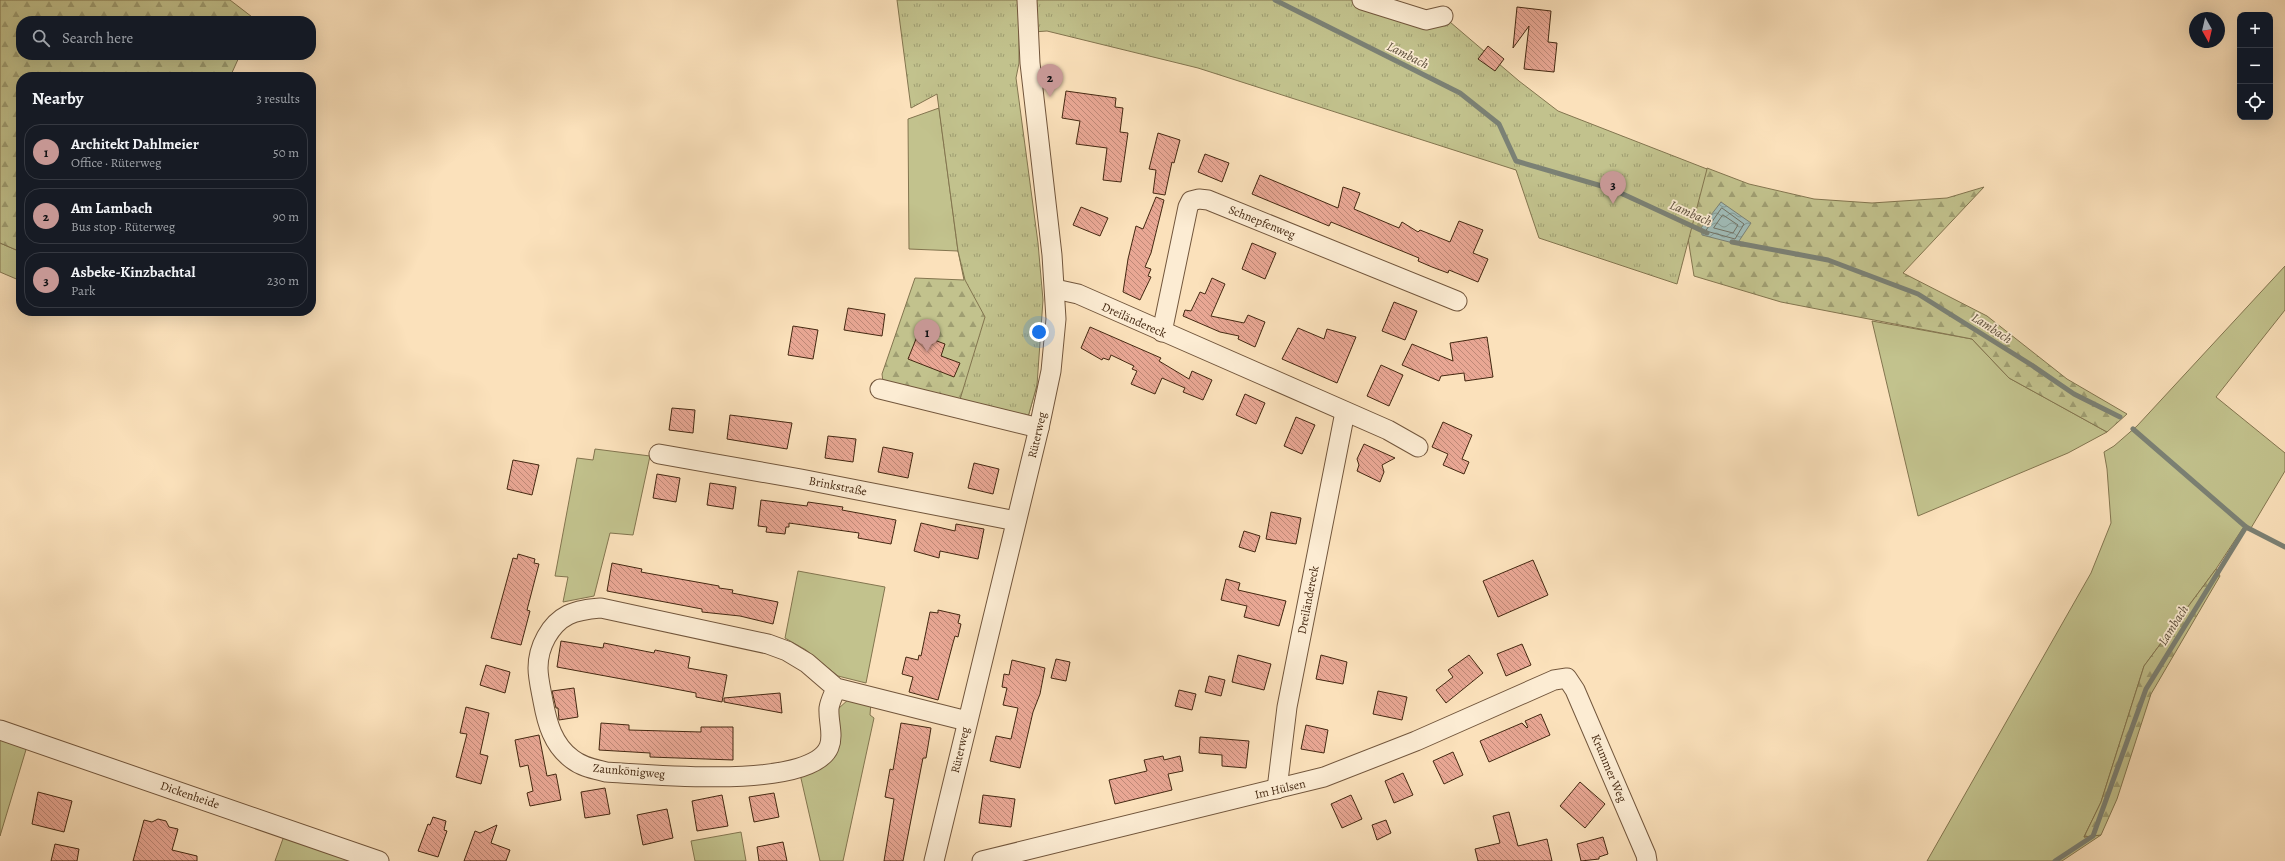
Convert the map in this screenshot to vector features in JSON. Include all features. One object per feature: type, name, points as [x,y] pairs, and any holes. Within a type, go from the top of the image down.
[{"type":"street","name":"Rüterweg","points":[[934,861],[1039,428],[1051,371],[1056,319],[1055,289],[1035,115],[1027,0]]},
{"type":"street","points":[[1362,0],[1426,20],[1443,16]]},
{"type":"street","name":"Schnepfenweg","points":[[1162,332],[1188,207],[1191,201],[1199,199],[1208,200],[1457,301]]},
{"type":"street","name":"Dreiländereck","points":[[1055,289],[1078,294],[1388,430],[1418,447]]},
{"type":"street","points":[[880,389],[1039,428]]},
{"type":"street","name":"Dreiländereck","points":[[1277,789],[1287,707],[1344,412]]},
{"type":"street","name":"Brinkstraße","points":[[659,454],[800,478],[1016,521]]},
{"type":"street","name":"Zaunkönigweg","points":[[836,688],[829,708],[831,737],[829,747],[823,756],[814,763],[802,768],[734,777],[606,772],[588,768],[572,759],[559,745],[551,731],[538,668],[539,653],[544,640],[554,627],[568,615],[582,610],[601,608],[768,644],[787,651],[807,663],[836,688],[967,722]]},
{"type":"street","name":"Im Hülsen","points":[[982,861],[1324,777],[1416,741],[1554,680],[1566,678]]},
{"type":"street","name":"Krummer Weg","points":[[1566,678],[1575,690],[1646,855],[1646,861]]},
{"type":"street","name":"Dickenheide","points":[[0,730],[379,861]]},
{"type":"green space","points":[[0,0],[230,0],[251,16],[16,16],[16,60],[238,60],[232,72],[16,72],[16,250],[0,243]]},
{"type":"green space","points":[[897,0],[1393,0],[1443,16],[1519,81],[1558,111],[1707,169],[1677,284],[1539,238],[1516,170],[1198,68],[1047,31],[1019,33],[1019,63],[1016,78],[1038,243],[1043,300],[1037,385],[1026,424],[958,406],[985,317],[965,280],[958,251],[937,94],[911,108]]},
{"type":"green space","points":[[939,108],[958,251],[909,249],[908,119]]},
{"type":"green space","points":[[1512,168],[1685,212],[1707,168],[1749,184],[1814,199],[1872,203],[1947,198],[1984,187],[1903,273],[1987,316],[2067,379],[2127,414],[2107,432],[2009,378],[1972,339],[1781,302],[1694,276],[1684,213],[1661,235]]},
{"type":"green space","points":[[0,243],[16,250],[16,279],[0,272]]},
{"type":"green space","points":[[958,251],[1037,385],[1026,424],[883,382],[882,374],[915,278],[964,280]]},
{"type":"green space","points":[[2285,266],[2285,310],[2216,397],[2285,453],[2285,471],[2251,528],[2248,530],[2243,528],[2216,569],[2144,666],[2101,802],[2084,837],[2101,835],[2062,861],[1927,861],[2091,573],[2111,523],[2107,469],[2104,452],[2114,446],[2137,426]]},
{"type":"green space","points":[[1872,321],[1972,339],[2009,378],[2107,432],[2068,453],[1918,516]]},
{"type":"green space","points":[[595,449],[650,456],[633,535],[610,533],[594,596],[563,602],[568,577],[555,576],[577,458],[593,460]]},
{"type":"green space","points":[[2216,569],[2220,576],[2151,694],[2117,799],[2101,835],[2084,837],[2101,802],[2144,666]]},
{"type":"green space","points":[[798,571],[885,587],[866,683],[838,676],[806,650],[785,638]]},
{"type":"green space","points":[[850,698],[871,702],[870,715],[874,718],[843,861],[820,861],[800,774],[806,772],[838,709]]},
{"type":"green space","points":[[0,734],[28,743],[0,836]]},
{"type":"green space","points":[[741,832],[746,861],[695,861],[691,841]]},
{"type":"green space","points":[[285,833],[367,861],[275,861]]},
{"type":"water","points":[[1721,202],[1751,223],[1737,244],[1702,235],[1701,228]]},
{"type":"building","points":[[1517,7],[1551,11],[1548,42],[1557,43],[1554,72],[1524,69],[1529,26],[1513,48]]},
{"type":"building","points":[[1488,46],[1504,59],[1495,71],[1478,59]]},
{"type":"building","points":[[1066,91],[1116,98],[1115,107],[1123,108],[1120,132],[1128,133],[1121,182],[1103,180],[1107,148],[1076,144],[1080,121],[1062,118]]},
{"type":"building","points":[[1158,133],[1180,140],[1174,163],[1172,162],[1165,195],[1153,193],[1156,170],[1149,169]]},
{"type":"building","points":[[1205,154],[1229,163],[1222,182],[1198,172]]},
{"type":"building","points":[[1260,175],[1338,208],[1343,187],[1352,190],[1360,193],[1354,209],[1399,228],[1402,222],[1418,232],[1420,230],[1450,242],[1459,221],[1483,230],[1473,253],[1488,259],[1478,282],[1449,270],[1448,273],[1418,261],[1419,258],[1331,222],[1329,226],[1252,194]]},
{"type":"building","points":[[1156,197],[1164,200],[1151,253],[1145,267],[1151,269],[1148,276],[1151,277],[1140,300],[1123,292],[1128,259],[1136,226],[1143,229]]},
{"type":"building","points":[[1081,207],[1108,218],[1100,236],[1073,225]]},
{"type":"building","points":[[1252,243],[1276,253],[1265,279],[1242,269]]},
{"type":"building","points":[[1212,278],[1225,284],[1211,316],[1244,323],[1248,315],[1265,322],[1255,347],[1238,339],[1239,336],[1220,332],[1183,316],[1185,310],[1191,311],[1200,292],[1205,294]]},
{"type":"building","points":[[1394,302],[1417,311],[1405,340],[1382,331]]},
{"type":"building","points":[[848,308],[885,314],[882,336],[844,330]]},
{"type":"building","points":[[793,326],[818,330],[813,359],[788,355]]},
{"type":"building","points":[[1090,327],[1161,358],[1159,361],[1189,379],[1192,371],[1212,380],[1203,400],[1183,392],[1185,388],[1162,378],[1155,394],[1131,384],[1137,371],[1132,369],[1134,366],[1111,355],[1109,360],[1103,358],[1102,360],[1081,348]]},
{"type":"building","points":[[1298,328],[1324,339],[1327,329],[1356,337],[1337,383],[1282,359]]},
{"type":"building","points":[[918,334],[945,344],[941,356],[960,363],[954,377],[908,359]]},
{"type":"building","points":[[1487,337],[1493,377],[1465,381],[1464,373],[1441,376],[1439,381],[1402,365],[1412,344],[1453,361],[1450,343]]},
{"type":"building","points":[[1381,365],[1403,375],[1389,406],[1367,396]]},
{"type":"building","points":[[1245,394],[1265,403],[1256,424],[1236,415]]},
{"type":"building","points":[[672,408],[695,410],[693,433],[669,430]]},
{"type":"building","points":[[730,415],[792,423],[787,449],[727,439]]},
{"type":"building","points":[[1296,417],[1315,425],[1302,454],[1284,446]]},
{"type":"building","points":[[1443,422],[1472,435],[1462,459],[1469,462],[1464,474],[1443,465],[1448,454],[1432,447]]},
{"type":"building","points":[[828,436],[856,439],[853,462],[825,458]]},
{"type":"building","points":[[1364,444],[1395,458],[1382,465],[1384,472],[1380,482],[1357,471],[1359,465],[1357,459]]},
{"type":"building","points":[[883,447],[913,453],[908,478],[878,472]]},
{"type":"building","points":[[513,460],[539,465],[532,495],[507,489]]},
{"type":"building","points":[[974,463],[999,469],[993,494],[968,488]]},
{"type":"building","points":[[657,474],[680,478],[676,502],[653,498]]},
{"type":"building","points":[[710,483],[736,487],[733,509],[707,505]]},
{"type":"building","points":[[761,500],[807,506],[808,502],[843,507],[842,510],[896,520],[891,544],[858,538],[859,533],[789,523],[789,527],[786,527],[785,534],[766,532],[767,527],[758,526]]},
{"type":"building","points":[[1271,512],[1301,518],[1296,544],[1266,539]]},
{"type":"building","points":[[921,523],[955,531],[956,524],[984,529],[978,559],[940,551],[939,558],[914,551]]},
{"type":"building","points":[[1244,531],[1260,536],[1255,552],[1239,547]]},
{"type":"building","points":[[518,554],[535,559],[534,563],[539,564],[527,610],[530,611],[521,645],[491,638],[513,558],[517,559]]},
{"type":"building","points":[[1533,560],[1548,595],[1498,617],[1483,581]]},
{"type":"building","points":[[612,563],[642,569],[641,572],[719,586],[719,588],[733,590],[732,593],[778,602],[773,624],[740,616],[702,612],[702,609],[607,591]]},
{"type":"building","points":[[1226,579],[1240,583],[1238,590],[1286,601],[1279,626],[1244,617],[1247,606],[1221,600]]},
{"type":"building","points":[[938,610],[960,615],[958,623],[961,624],[958,637],[955,636],[938,700],[909,692],[913,677],[902,674],[906,657],[918,660],[919,655],[921,656],[930,612],[938,613]]},
{"type":"building","points":[[561,641],[603,648],[604,643],[654,653],[655,650],[690,657],[688,668],[727,675],[722,702],[696,697],[696,693],[557,667]]},
{"type":"building","points":[[1522,644],[1531,665],[1506,676],[1497,654]]},
{"type":"building","points":[[1238,655],[1271,664],[1264,690],[1232,682]]},
{"type":"building","points":[[1321,655],[1347,662],[1343,684],[1316,679]]},
{"type":"building","points":[[1469,655],[1483,673],[1446,703],[1436,690],[1453,677],[1448,670]]},
{"type":"building","points":[[1056,659],[1070,662],[1066,681],[1051,678]]},
{"type":"building","points":[[1012,660],[1045,668],[1040,694],[1033,712],[1020,768],[990,761],[996,736],[1011,739],[1018,708],[1003,705],[1007,688],[1002,687],[1004,674],[1009,675]]},
{"type":"building","points":[[486,665],[510,672],[505,693],[480,685]]},
{"type":"building","points":[[1209,676],[1225,680],[1221,696],[1205,692]]},
{"type":"building","points":[[574,688],[578,717],[559,720],[558,708],[556,708],[552,691]]},
{"type":"building","points":[[1179,690],[1196,694],[1192,710],[1175,706]]},
{"type":"building","points":[[1378,691],[1407,697],[1402,720],[1373,714]]},
{"type":"building","points":[[780,693],[782,713],[724,702],[724,698]]},
{"type":"building","points":[[466,707],[489,713],[480,754],[488,756],[481,784],[456,777],[467,734],[460,733]]},
{"type":"building","points":[[1541,714],[1550,735],[1489,762],[1480,741],[1522,723],[1527,728],[1528,727],[1525,721]]},
{"type":"building","points":[[601,723],[629,725],[629,730],[701,732],[701,727],[733,727],[733,760],[650,757],[650,753],[599,750]]},
{"type":"building","points":[[901,723],[931,728],[926,758],[923,758],[903,861],[884,861],[894,799],[885,797],[890,769],[893,770]]},
{"type":"building","points":[[1306,725],[1328,730],[1324,753],[1301,749]]},
{"type":"building","points":[[539,735],[547,776],[556,774],[561,800],[530,806],[527,793],[533,791],[528,765],[520,767],[515,740]]},
{"type":"building","points":[[1200,737],[1249,741],[1246,768],[1222,766],[1222,755],[1199,753]]},
{"type":"building","points":[[1453,752],[1463,775],[1444,784],[1433,761]]},
{"type":"building","points":[[1163,756],[1164,760],[1180,756],[1183,771],[1168,774],[1172,790],[1115,804],[1109,780],[1147,771],[1144,760]]},
{"type":"building","points":[[1403,773],[1413,795],[1394,803],[1385,781]]},
{"type":"building","points":[[1580,782],[1605,804],[1585,828],[1560,806]]},
{"type":"building","points":[[605,788],[610,814],[585,818],[581,792]]},
{"type":"building","points":[[38,792],[72,801],[64,832],[32,824]]},
{"type":"building","points":[[774,793],[779,817],[754,822],[749,797]]},
{"type":"building","points":[[722,795],[728,826],[697,831],[692,801]]},
{"type":"building","points":[[983,795],[1015,799],[1011,827],[979,823]]},
{"type":"building","points":[[1351,795],[1362,819],[1342,828],[1331,804]]},
{"type":"building","points":[[667,809],[673,838],[643,845],[637,815]]},
{"type":"building","points":[[1509,812],[1518,846],[1547,839],[1552,861],[1478,861],[1475,849],[1500,843],[1493,816]]},
{"type":"building","points":[[433,817],[446,821],[444,830],[447,831],[438,857],[418,851],[428,824],[430,825]]},
{"type":"building","points":[[158,819],[166,821],[169,827],[178,829],[172,850],[197,856],[197,861],[133,861],[144,820],[152,822]]},
{"type":"building","points":[[1386,820],[1391,833],[1377,840],[1372,825]]},
{"type":"building","points":[[497,825],[491,843],[510,850],[506,861],[464,861],[475,831],[480,833]]},
{"type":"building","points":[[1603,837],[1608,854],[1599,857],[1599,859],[1581,861],[1577,844]]},
{"type":"building","points":[[783,842],[787,861],[759,861],[757,847]]},
{"type":"building","points":[[55,844],[79,849],[77,861],[51,861]]},
{"type":"waterway","name":"Lambach","points":[[1275,0],[1460,93],[1499,124],[1516,161],[1612,189],[1707,233]]},
{"type":"waterway","name":"Lambach","points":[[1732,242],[1828,260],[1918,294],[2030,364],[2074,394],[2120,417]]},
{"type":"waterway","name":"Lambach","points":[[2133,429],[2246,527],[2285,547]]},
{"type":"waterway","name":"Lambach","points":[[2055,861],[2093,836],[2146,689],[2246,527]]},
{"type":"place","name":"Am Lambach","points":[[1050,97]]},
{"type":"place","name":"Asbeke-Kinzbachtal","points":[[1613,204]]},
{"type":"place","name":"Architekt Dahlmeier","points":[[927,352]]}]
